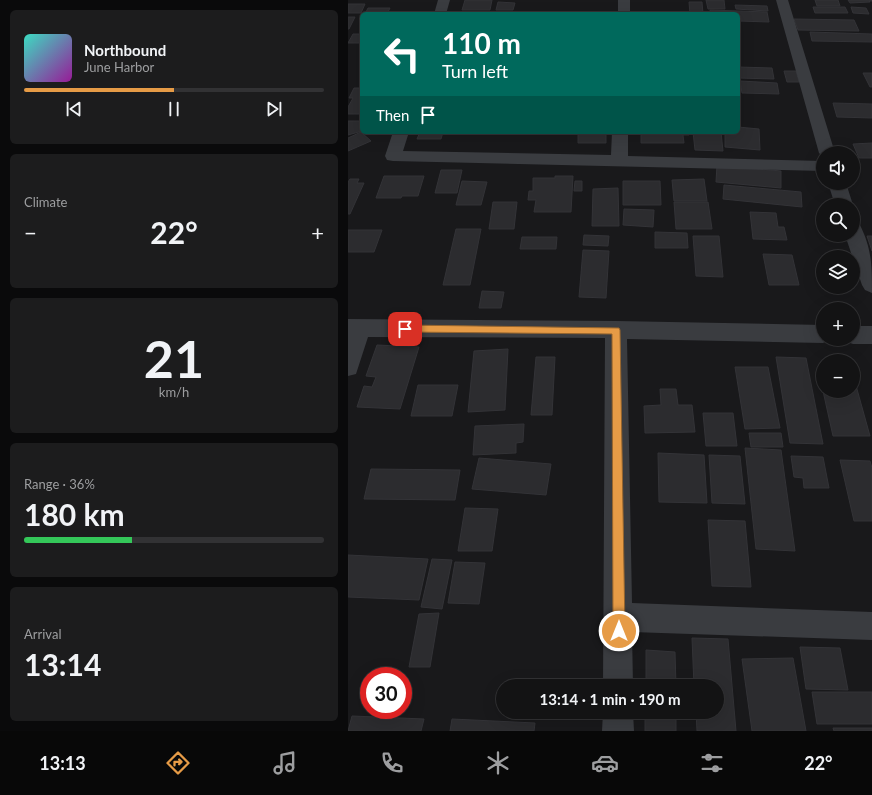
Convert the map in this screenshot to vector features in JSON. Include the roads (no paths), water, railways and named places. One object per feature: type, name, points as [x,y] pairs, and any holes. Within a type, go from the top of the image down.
[{"type":"street","points":[[441,12],[444,0]]},
{"type":"street","points":[[624,0],[624,12]]},
{"type":"street","points":[[782,0],[825,146]]},
{"type":"street","points":[[400,134],[393,156],[619,162],[710,162],[816,166]]},
{"type":"street","points":[[619,162],[620,134]]},
{"type":"street","points":[[857,242],[872,285]]},
{"type":"street","points":[[348,367],[354,328],[616,330],[816,334]]},
{"type":"street","points":[[616,330],[619,617],[618,679]]},
{"type":"street","points":[[860,335],[872,335]]},
{"type":"street","points":[[619,617],[872,626]]},
{"type":"street","points":[[618,719],[618,731]]}]
